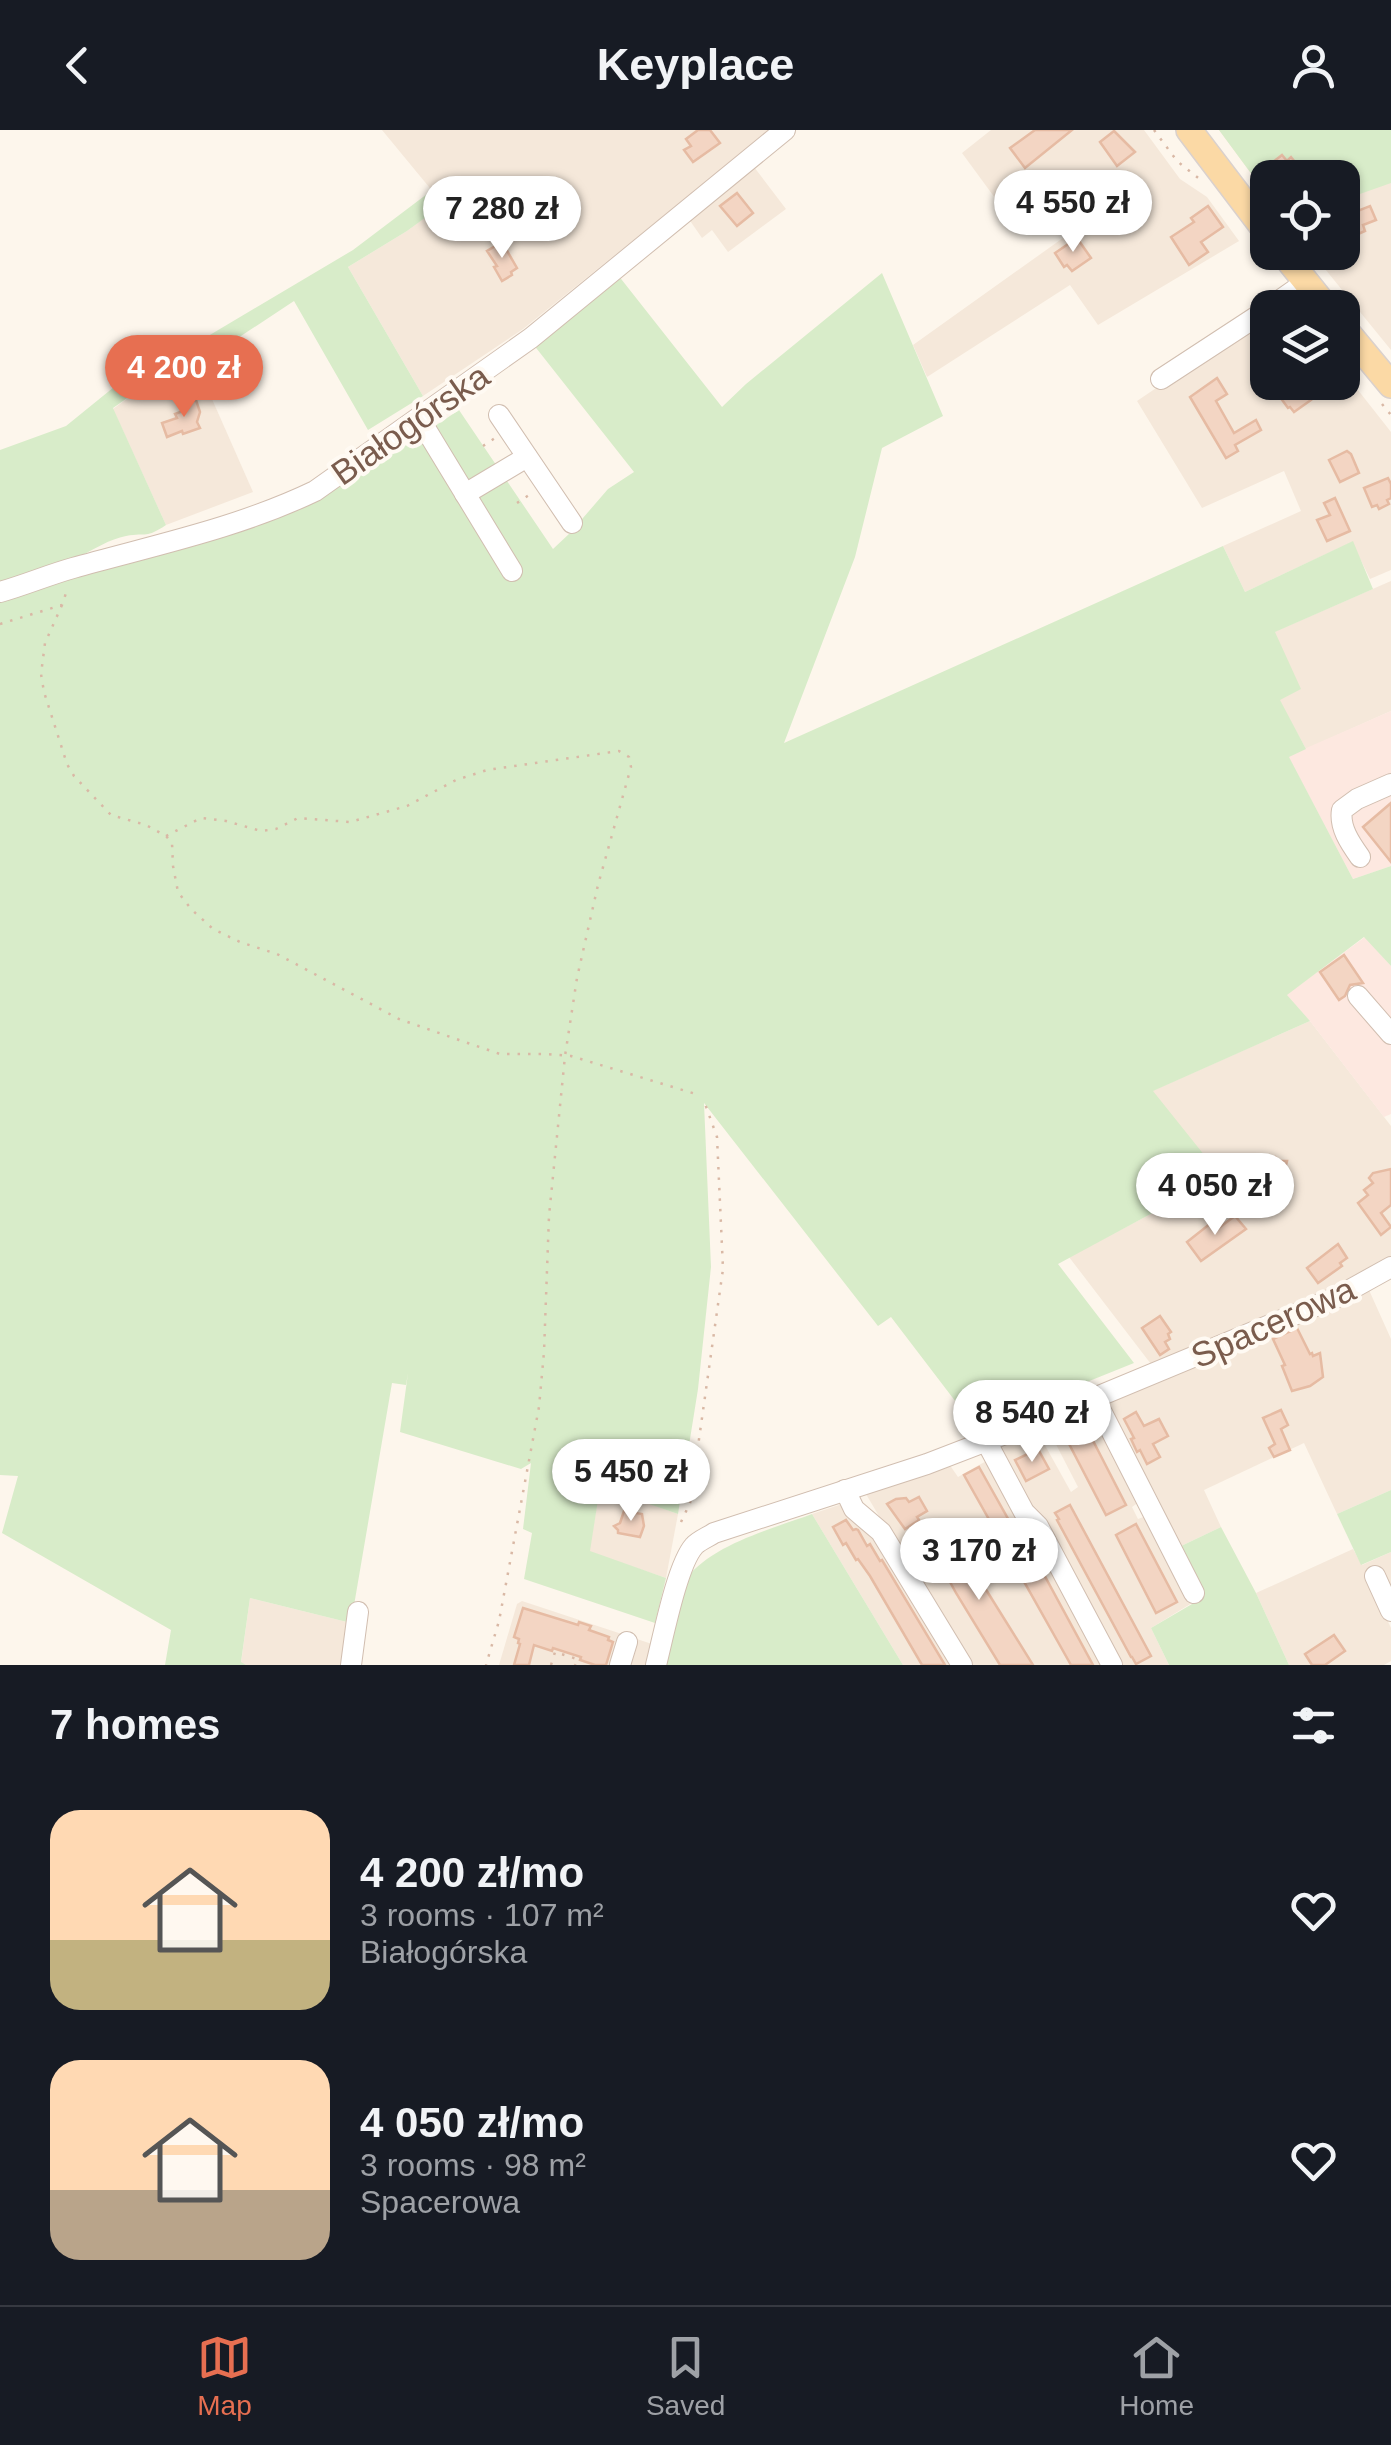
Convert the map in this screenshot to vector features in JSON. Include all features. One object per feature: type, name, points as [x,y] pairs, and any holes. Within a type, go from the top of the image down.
[{"type":"main road","points":[[1189,130],[1250,210]]},
{"type":"main road","points":[[1296,270],[1312,290]]},
{"type":"main road","points":[[1360,348],[1391,386]]},
{"type":"street","name":"Białogórska","points":[[0,592],[69,569],[203,534],[298,499],[334,480],[577,303],[785,130]]},
{"type":"street","points":[[1294,290],[1306,282]]},
{"type":"street","points":[[1161,379],[1250,320]]},
{"type":"street","points":[[499,415],[572,524]]},
{"type":"street","points":[[420,418],[512,571]]},
{"type":"street","points":[[465,494],[527,457]]},
{"type":"street","points":[[1360,857],[1340,820],[1342,810],[1356,799],[1391,784]]},
{"type":"street","points":[[1358,996],[1391,1034]]},
{"type":"street","name":"Spacerowa","points":[[656,1665],[677,1584],[694,1545],[714,1533],[986,1441],[1337,1297],[1391,1267]]},
{"type":"street","points":[[1095,1398],[1194,1593]]},
{"type":"street","points":[[986,1441],[1024,1512],[1038,1526],[1112,1665]]},
{"type":"street","points":[[846,1490],[854,1509],[881,1532],[962,1665]]},
{"type":"street","points":[[1375,1576],[1391,1611]]},
{"type":"street","points":[[351,1665],[358,1612]]},
{"type":"street","points":[[620,1665],[627,1642]]},
{"type":"path","points":[[1154,130],[1177,161],[1206,185]]},
{"type":"path","points":[[69,569],[66,593],[45,643],[41,674],[67,764],[111,816],[146,825],[166,836],[172,843],[178,892],[213,929],[277,954],[414,1024],[500,1054],[564,1056],[700,1095]]},
{"type":"path","points":[[0,624],[62,605]]},
{"type":"path","points":[[166,836],[200,818],[261,830],[276,829],[298,818],[350,822],[407,806],[456,780],[487,770],[619,751],[629,757],[631,767],[576,978],[564,1056],[549,1216],[538,1407],[499,1621],[486,1665]]},
{"type":"path","points":[[682,1522],[690,1503],[724,1269],[717,1138],[704,1101]]},
{"type":"path","points":[[551,1665],[555,1652],[577,1659],[576,1665]]},
{"type":"shaded area","points":[[382,130],[776,130],[523,329],[423,396],[348,267],[443,204]]},
{"type":"shaded area","points":[[991,130],[1144,130],[1180,179],[1207,197],[1239,241],[1098,325],[1070,285],[927,377],[913,345],[1070,233],[1026,175],[995,198],[962,153]]},
{"type":"shaded area","points":[[1219,130],[1391,130],[1391,350],[1360,312],[1360,290],[1342,290],[1326,270],[1360,270],[1360,160],[1250,160],[1250,172]]},
{"type":"shaded area","points":[[751,163],[786,209],[728,252],[712,230],[702,238],[686,215]]},
{"type":"shaded area","points":[[1250,325],[1250,400],[1360,400],[1360,393],[1391,432],[1391,570],[1370,579],[1352,542],[1245,592],[1223,546],[1301,511],[1284,471],[1202,508],[1137,401]]},
{"type":"shaded area","points":[[197,365],[253,492],[166,525],[113,409],[143,387]]},
{"type":"shaded area","points":[[1391,581],[1391,711],[1306,749],[1279,700],[1274,632]]},
{"type":"shaded area","points":[[1391,711],[1391,866],[1353,879],[1288,756]]},
{"type":"shaded area","points":[[1365,937],[1391,966],[1391,1114],[1384,1117],[1286,995]]},
{"type":"shaded area","points":[[1310,1021],[1391,1126],[1391,1260],[1333,1291],[1154,1368],[1069,1257],[1221,1177],[1152,1091]]},
{"type":"shaded area","points":[[1369,1290],[1391,1339],[1391,1490],[1337,1514],[1304,1443],[1204,1490],[1221,1527],[1177,1548],[1104,1405]]},
{"type":"shaded area","points":[[1079,1411],[1083,1418],[1092,1414],[1139,1502],[1132,1507],[1138,1519],[1146,1516],[1192,1603],[1151,1628],[1169,1665],[1120,1665],[1038,1511],[1033,1513],[996,1443],[1036,1429],[1071,1492],[1078,1487],[1046,1425]]},
{"type":"shaded area","points":[[988,1460],[1034,1531],[1105,1665],[967,1665],[863,1489],[947,1461],[958,1477]]},
{"type":"shaded area","points":[[600,1486],[678,1514],[666,1578],[589,1552]]},
{"type":"shaded area","points":[[845,1503],[872,1532],[955,1665],[903,1665],[812,1514]]},
{"type":"shaded area","points":[[1353,1549],[1362,1565],[1391,1552],[1391,1603],[1373,1590],[1391,1628],[1391,1661],[1384,1665],[1289,1665],[1256,1593]]},
{"type":"shaded area","points":[[250,1598],[351,1623],[344,1665],[241,1663]]},
{"type":"shaded area","points":[[522,1601],[658,1646],[652,1665],[499,1665],[517,1604]]},
{"type":"green space","points":[[1219,130],[1391,130],[1391,183],[1360,194],[1360,160],[1250,160],[1250,172]]},
{"type":"green space","points":[[431,191],[444,204],[348,267],[423,396],[368,430],[294,301],[197,365],[143,387],[113,408],[166,525],[150,534],[114,539],[79,557],[285,513],[355,479],[459,410],[553,549],[608,489],[634,472],[533,344],[618,275],[722,407],[882,273],[943,416],[882,448],[855,557],[784,743],[1223,546],[1245,592],[1353,541],[1373,589],[1275,632],[1301,689],[1280,700],[1306,749],[1289,757],[1353,879],[1391,866],[1391,966],[1364,937],[1287,995],[1310,1021],[1153,1091],[1221,1176],[1058,1264],[1134,1363],[975,1427],[891,1317],[878,1326],[704,1103],[711,1267],[698,1389],[678,1514],[600,1487],[590,1551],[666,1578],[655,1623],[524,1579],[532,1533],[523,1529],[531,1463],[521,1469],[400,1432],[408,1373],[406,1385],[392,1383],[351,1623],[250,1598],[241,1662],[246,1665],[165,1665],[171,1630],[2,1533],[18,1476],[0,1475],[0,450],[66,426],[119,383],[193,345],[353,250]]},
{"type":"green space","points":[[1391,1490],[1391,1552],[1361,1565],[1337,1514]]},
{"type":"green space","points":[[812,1514],[903,1665],[660,1665],[679,1591],[694,1570],[724,1548]]},
{"type":"green space","points":[[1221,1527],[1289,1665],[1169,1665],[1151,1628],[1204,1597],[1177,1548]]},
{"type":"building","points":[[698,130],[710,130],[720,143],[693,162],[684,150],[691,146],[686,139]]},
{"type":"building","points":[[1035,130],[1072,130],[1025,168],[1010,148]]},
{"type":"building","points":[[1114,131],[1135,152],[1117,166],[1100,142]]},
{"type":"building","points":[[482,193],[497,215],[475,230],[460,207]]},
{"type":"building","points":[[737,193],[753,213],[737,226],[720,206]]},
{"type":"building","points":[[1208,206],[1223,227],[1201,242],[1208,252],[1189,265],[1171,237],[1194,222],[1191,218]]},
{"type":"building","points":[[1370,206],[1376,220],[1363,225],[1365,231],[1360,233],[1360,210]]},
{"type":"building","points":[[1077,238],[1091,258],[1072,271],[1067,265],[1064,267],[1055,253]]},
{"type":"building","points":[[502,242],[517,268],[502,281],[487,251]]},
{"type":"building","points":[[1217,378],[1227,394],[1216,401],[1234,433],[1256,420],[1261,430],[1235,445],[1238,451],[1226,458],[1190,397]]},
{"type":"building","points":[[196,400],[200,428],[167,437],[162,423],[177,418],[175,414],[183,411],[181,406]]},
{"type":"building","points":[[1282,400],[1311,400],[1294,412]]},
{"type":"building","points":[[1347,451],[1359,473],[1340,482],[1329,460]]},
{"type":"building","points":[[1388,478],[1389,504],[1379,509],[1377,505],[1372,507],[1364,488]]},
{"type":"building","points":[[1335,498],[1350,531],[1327,541],[1317,520],[1330,515],[1324,503]]},
{"type":"building","points":[[1391,803],[1391,862],[1363,827]]},
{"type":"building","points":[[1344,955],[1363,983],[1350,985],[1339,1000],[1320,972]]},
{"type":"building","points":[[1275,1157],[1287,1161],[1285,1169],[1289,1173],[1275,1188],[1265,1190],[1252,1202],[1241,1188],[1261,1172],[1257,1167]]},
{"type":"building","points":[[1391,1169],[1391,1205],[1381,1213],[1391,1227],[1381,1235],[1358,1203],[1368,1195],[1364,1190],[1373,1183],[1369,1178],[1373,1173]]},
{"type":"building","points":[[1235,1216],[1246,1229],[1201,1261],[1187,1242],[1211,1223],[1216,1230]]},
{"type":"building","points":[[1338,1244],[1347,1258],[1318,1283],[1307,1268]]},
{"type":"building","points":[[1160,1316],[1171,1332],[1165,1342],[1169,1349],[1160,1355],[1142,1328]]},
{"type":"building","points":[[1297,1328],[1310,1354],[1320,1353],[1323,1377],[1292,1391],[1273,1339]]},
{"type":"building","points":[[1281,1410],[1288,1425],[1281,1429],[1290,1450],[1274,1457],[1269,1448],[1275,1444],[1263,1418]]},
{"type":"building","points":[[1136,1412],[1144,1426],[1159,1419],[1168,1436],[1153,1444],[1160,1457],[1147,1464],[1140,1450],[1137,1452],[1124,1419]]},
{"type":"building","points":[[1086,1427],[1126,1505],[1106,1515],[1066,1438]]},
{"type":"building","points":[[1038,1449],[1049,1469],[1026,1481],[1015,1460]]},
{"type":"building","points":[[979,1467],[1025,1549],[1029,1547],[1093,1665],[1071,1665],[964,1475]]},
{"type":"building","points":[[919,1497],[927,1511],[905,1529],[887,1504]]},
{"type":"building","points":[[1070,1505],[1151,1656],[1136,1664],[1057,1520],[1055,1513]]},
{"type":"building","points":[[624,1511],[642,1514],[644,1526],[640,1537],[618,1533],[614,1526],[620,1523]]},
{"type":"building","points":[[846,1520],[882,1560],[945,1665],[922,1665],[870,1576],[833,1527]]},
{"type":"building","points":[[1136,1524],[1177,1602],[1156,1613],[1116,1535]]},
{"type":"building","points":[[955,1534],[1033,1665],[1000,1665],[956,1593],[931,1547]]},
{"type":"building","points":[[523,1608],[591,1626],[589,1630],[609,1637],[613,1642],[606,1665],[534,1645],[529,1665],[514,1665],[520,1644],[514,1637]]},
{"type":"building","points":[[1334,1635],[1345,1651],[1325,1665],[1312,1665],[1305,1654]]}]
